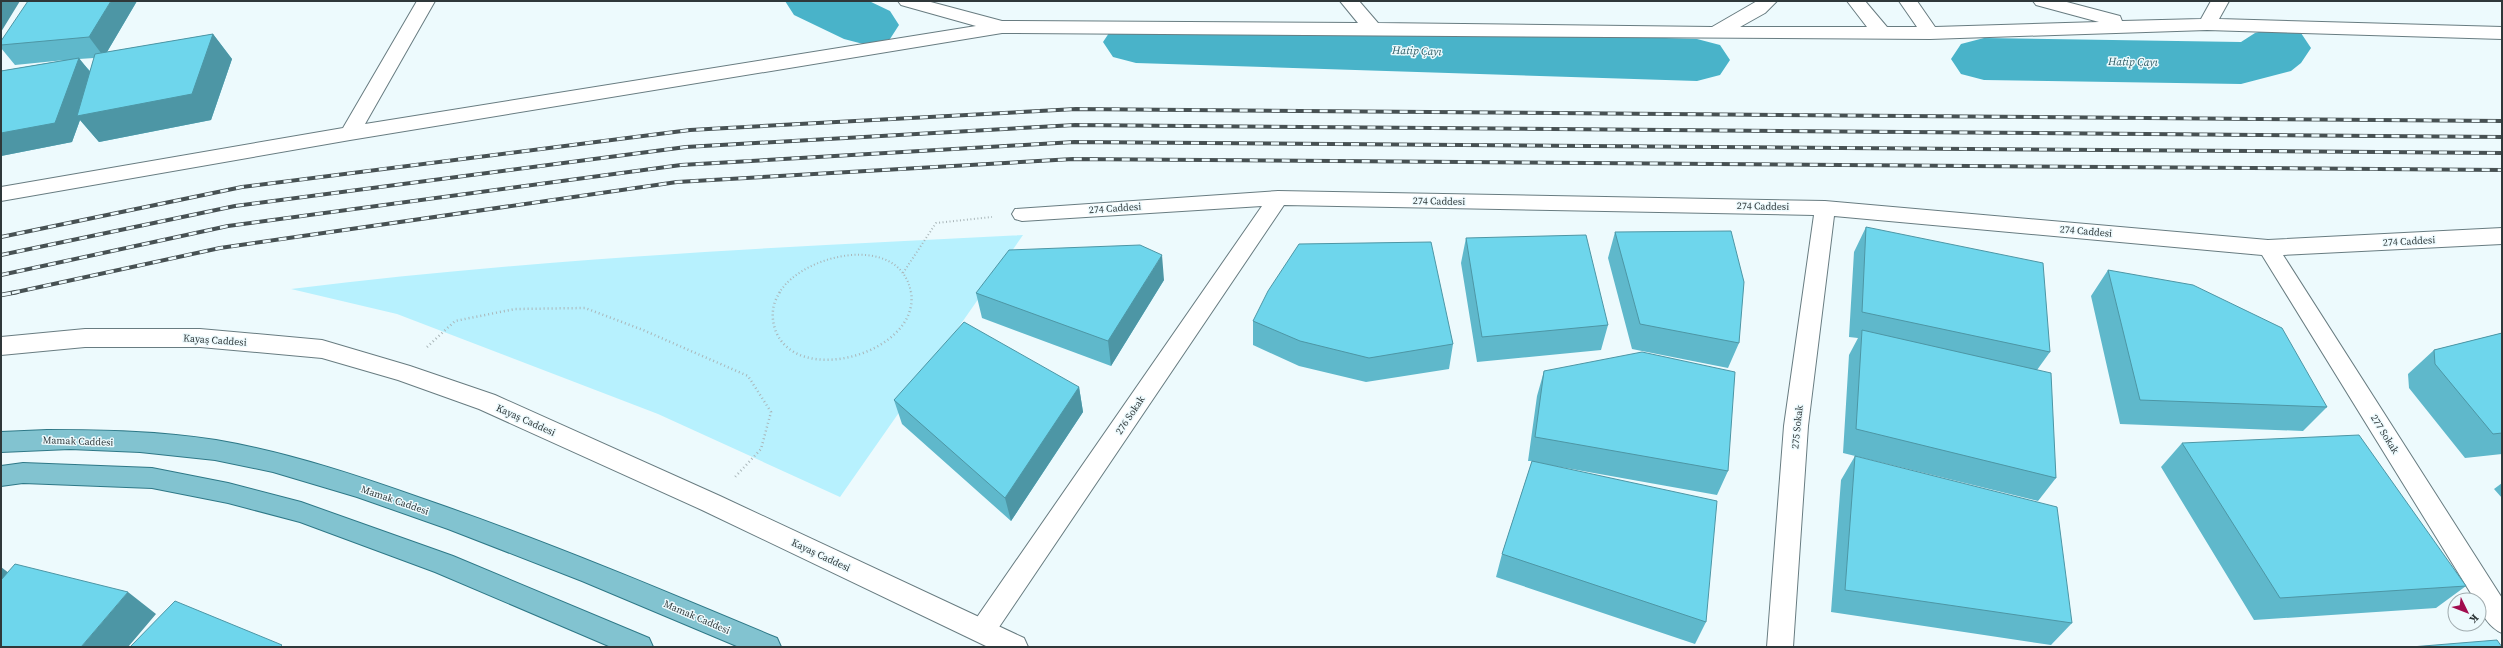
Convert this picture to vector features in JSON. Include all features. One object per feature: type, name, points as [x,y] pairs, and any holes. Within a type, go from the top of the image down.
[{"type":"main road","name":"Mamak Caddesi","points":[[1,442],[53,438],[187,446],[262,460],[333,478],[480,529],[768,647]]},
{"type":"main road","points":[[1,476],[23,473],[152,478],[228,493],[301,512],[444,564],[640,647]]},
{"type":"street","points":[[350,133],[426,1]]},
{"type":"street","points":[[907,1],[1002,27]]},
{"type":"street","points":[[1349,1],[1373,29]]},
{"type":"street","points":[[1715,33],[1758,9],[1768,1]]},
{"type":"street","points":[[1856,1],[1881,32]]},
{"type":"street","points":[[1908,1],[1930,33]]},
{"type":"street","points":[[2042,1],[2138,26]]},
{"type":"street","points":[[2208,24],[2220,1]]},
{"type":"street","points":[[1,194],[350,133],[1002,27],[1373,29],[1513,32],[1930,33],[2208,24],[2502,33]]},
{"type":"street","name":"274 Caddesi","points":[[1022,214],[1278,198],[1825,208],[2268,248],[2502,236]]},
{"type":"street","name":"276 Sokak","points":[[982,631],[1278,198]]},
{"type":"street","name":"275 Sokak","points":[[1780,647],[1796,426],[1825,208]]},
{"type":"street","name":"277 Sokak","points":[[2268,248],[2502,621]]},
{"type":"street","name":"Kayaş Caddesi","points":[[1,346],[84,338],[200,338],[322,349],[402,372],[487,402],[710,503],[1015,647]]},
{"type":"path","points":[[903,273],[936,223],[1022,214]]},
{"type":"path","points":[[848,255],[870,256],[889,262],[903,273],[911,287],[912,304],[905,322],[891,337],[871,350],[848,358],[824,360],[796,352],[785,346],[774,332],[771,315],[776,298],[787,282],[804,268],[826,259],[848,255]]},
{"type":"path","points":[[402,372],[455,321],[515,309],[585,308],[643,330],[748,376],[771,412],[761,449],[710,503]]},
{"type":"shaded area","points":[[1023,235],[840,497],[658,414],[397,314],[291,289],[473,270],[656,255]]},
{"type":"building","points":[[28,1],[111,1],[89,37],[1,45],[1,41]]},
{"type":"building","points":[[213,34],[192,94],[77,116],[95,54]]},
{"type":"building","points":[[79,58],[55,123],[1,133],[1,71]]},
{"type":"building","points":[[1866,227],[2043,263],[2050,352],[1862,312]]},
{"type":"building","points":[[1731,231],[1744,282],[1739,343],[1640,324],[1615,232]]},
{"type":"building","points":[[1586,235],[1608,325],[1482,337],[1466,238]]},
{"type":"building","points":[[1431,242],[1453,344],[1369,358],[1300,341],[1253,321],[1268,291],[1299,244]]},
{"type":"building","points":[[1140,245],[1162,255],[1108,341],[976,293],[1009,250]]},
{"type":"building","points":[[2108,270],[2193,285],[2282,328],[2327,407],[2140,400]]},
{"type":"building","points":[[964,322],[1079,387],[1005,498],[894,400]]},
{"type":"building","points":[[1862,330],[2051,373],[2056,478],[1856,429]]},
{"type":"building","points":[[2502,333],[2502,433],[2493,434],[2435,364],[2434,350]]},
{"type":"building","points":[[1642,352],[1735,372],[1728,471],[1535,437],[1544,371]]},
{"type":"building","points":[[2359,435],[2466,586],[2280,598],[2182,443]]},
{"type":"building","points":[[1855,456],[2057,507],[2072,623],[1845,590]]},
{"type":"building","points":[[1532,461],[1717,501],[1706,622],[1502,554]]},
{"type":"building","points":[[15,564],[128,592],[81,647],[1,647],[1,580]]},
{"type":"building","points":[[175,601],[282,645],[280,647],[130,647]]},
{"type":"building","points":[[2497,640],[2502,647],[2411,647]]},
{"type":"waterway","name":"Hatip Çayı","points":[[817,1],[867,25]]},
{"type":"waterway","name":"Hatip Çayı","points":[[1136,42],[1697,60]]},
{"type":"waterway","name":"Hatip Çayı","points":[[1984,59],[2241,63],[2268,56],[2278,48]]},
{"type":"railway","points":[[1,237],[242,187],[690,130],[1076,109],[2502,121]]},
{"type":"railway","points":[[1,255],[235,206],[686,147],[1075,125],[2502,137]]},
{"type":"railway","points":[[1,275],[228,226],[681,165],[1074,142],[2502,153]]},
{"type":"railway","points":[[14,293],[220,248],[677,182],[1073,159],[2502,170]]},
{"type":"railway","points":[[1,295],[14,293]]}]
